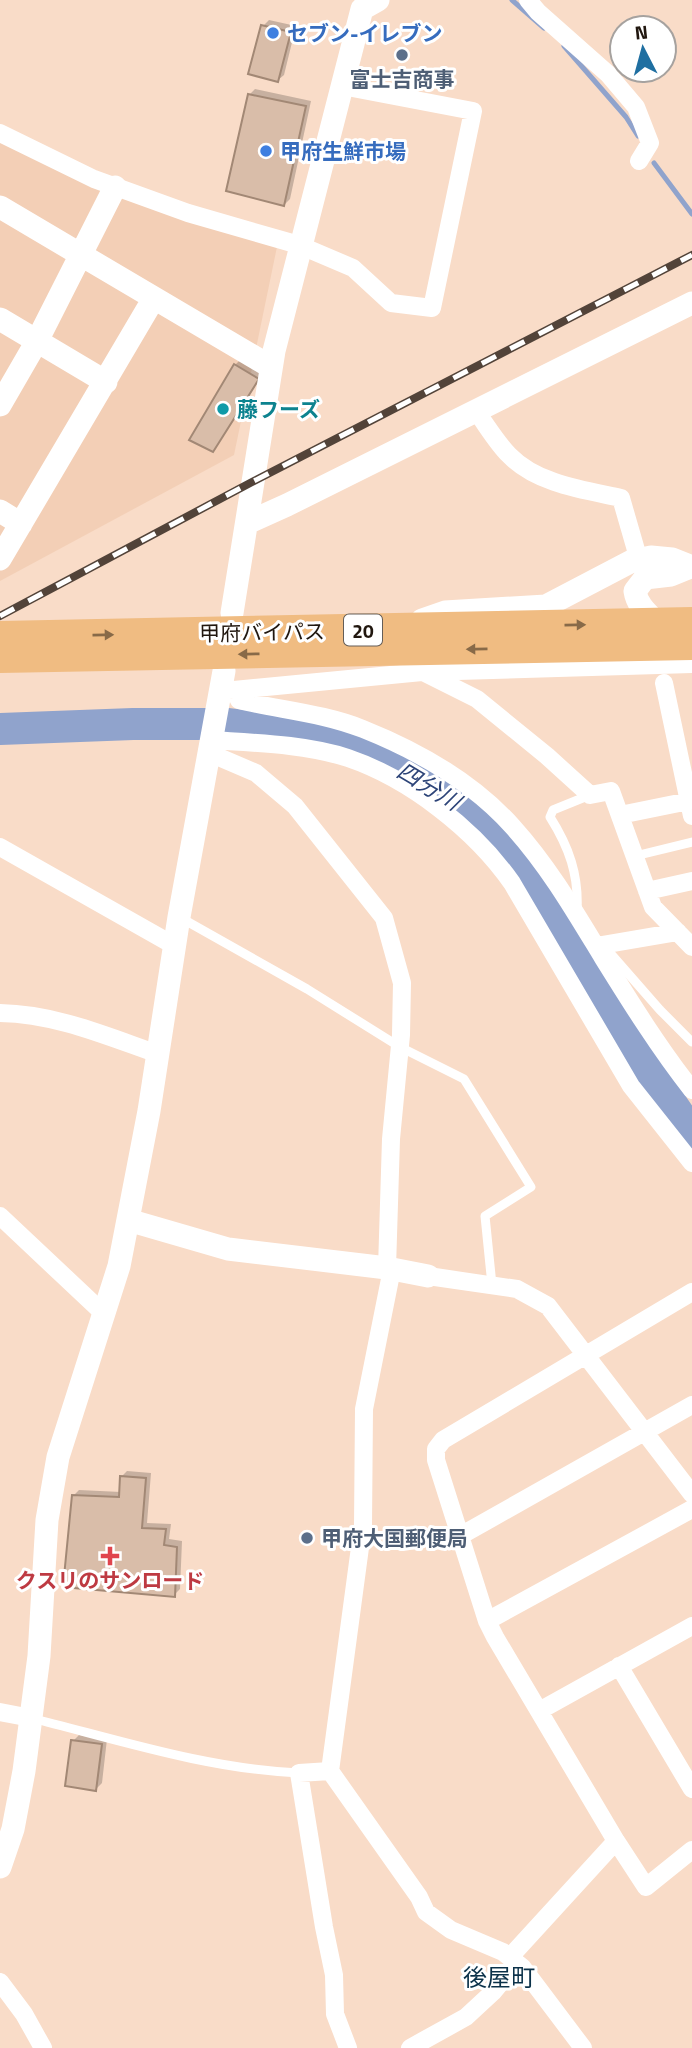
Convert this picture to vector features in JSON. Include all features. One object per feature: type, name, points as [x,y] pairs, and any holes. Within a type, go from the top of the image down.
[{"type":"highway","name":"甲府バイパス","points":[[0,658],[36,647],[393,629],[692,622]]},
{"type":"highway","name":"甲府バイパス","points":[[0,636],[36,647],[692,645]]},
{"type":"street","points":[[528,0],[608,75],[636,107],[650,143],[639,161]]},
{"type":"street","points":[[232,613],[271,368],[299,245],[342,86],[368,3]]},
{"type":"street","points":[[0,133],[94,179],[188,212],[299,245],[354,268],[391,303],[432,308],[473,111],[342,86]]},
{"type":"street","points":[[0,405],[37,341],[115,187]]},
{"type":"street","points":[[0,207],[271,368]]},
{"type":"street","points":[[0,559],[154,299]]},
{"type":"street","points":[[247,523],[692,303]]},
{"type":"street","points":[[0,319],[106,382]]},
{"type":"street","points":[[476,411],[509,456],[528,470],[568,486],[621,498],[636,550]]},
{"type":"street","points":[[0,512],[21,524]]},
{"type":"street","points":[[393,629],[445,612],[546,606],[632,561],[651,557],[672,559],[691,567]]},
{"type":"street","points":[[657,623],[636,600],[635,591],[645,578],[671,575],[691,567]]},
{"type":"street","points":[[224,688],[422,672],[692,664]]},
{"type":"street","points":[[422,672],[477,699],[590,794],[611,791],[653,907],[692,947]]},
{"type":"street","points":[[620,815],[691,806],[687,766],[664,683]]},
{"type":"street","points":[[0,1867],[13,1829],[39,1656],[47,1520],[58,1457],[102,1312],[119,1266],[158,1054],[209,746],[224,688]]},
{"type":"street","points":[[224,688],[239,700],[297,710],[360,728],[416,752],[458,779],[512,825],[555,879],[600,945],[663,1053],[692,1090]]},
{"type":"street","points":[[209,746],[278,744],[348,758],[402,783],[457,823],[494,858],[512,883],[631,1086],[692,1163]]},
{"type":"street","points":[[209,746],[257,773],[295,806],[384,918],[402,983],[400,1047],[391,1139],[390,1269],[364,1409],[363,1525],[330,1771],[419,1897],[426,1912],[450,1930],[503,1952],[513,1960],[583,2048]]},
{"type":"street","points":[[0,847],[175,946]]},
{"type":"street","points":[[647,891],[692,881]]},
{"type":"street","points":[[600,945],[678,932]]},
{"type":"street","points":[[0,1013],[29,1013],[77,1025],[158,1054]]},
{"type":"street","points":[[0,1216],[102,1312]]},
{"type":"street","points":[[128,1220],[228,1249],[390,1269],[517,1289],[548,1306],[692,1494]]},
{"type":"street","points":[[690,1854],[646,1887],[616,1841],[487,1621],[436,1460],[436,1449],[443,1440],[692,1292]]},
{"type":"street","points":[[460,1536],[692,1405]]},
{"type":"street","points":[[487,1621],[692,1509]]},
{"type":"street","points":[[539,1711],[692,1626]]},
{"type":"street","points":[[619,1666],[692,1789]]},
{"type":"street","points":[[0,1712],[30,1718]]},
{"type":"street","points":[[330,1771],[299,1773],[334,1975],[335,2014],[348,2048]]},
{"type":"street","points":[[421,2045],[466,2017],[493,1992],[513,1960],[616,1841]]},
{"type":"street","points":[[0,1982],[24,2014],[43,2048]]},
{"type":"lane","points":[[577,913],[579,886],[563,837],[550,817],[553,810],[590,794]]},
{"type":"lane","points":[[635,856],[692,842]]},
{"type":"lane","points":[[179,917],[307,989],[400,1047],[464,1079],[531,1187],[485,1216],[492,1286]]},
{"type":"lane","points":[[600,945],[692,1042]]},
{"type":"lane","points":[[30,1718],[200,1761],[261,1771],[299,1773]]},
{"type":"shaded area","points":[[0,142],[278,242],[234,455],[0,581]]},
{"type":"building","points":[[261,25],[291,32],[278,82],[248,74]]},
{"type":"building","points":[[248,94],[306,106],[284,206],[226,191]]},
{"type":"building","name":"藤フーズ","points":[[234,364],[259,379],[213,452],[189,440]]},
{"type":"building","points":[[120,1476],[146,1478],[142,1528],[166,1529],[164,1545],[177,1547],[175,1597],[63,1587],[72,1495],[119,1497]]},
{"type":"building","points":[[71,1740],[102,1744],[96,1791],[65,1786]]},
{"type":"waterway","points":[[512,0],[544,28]]},
{"type":"waterway","points":[[564,46],[626,117],[638,136]]},
{"type":"waterway","points":[[654,163],[692,214]]},
{"type":"waterway","name":"四分川","points":[[0,729],[227,724],[298,732],[365,749],[414,775],[467,809],[513,857],[556,923],[600,999],[692,1134]]},
{"type":"railway","points":[[0,616],[252,482],[692,255]]},
{"type":"place","name":"セブン-イレブン","points":[[273,33]]},
{"type":"place","name":"富士吉商事","points":[[402,55]]},
{"type":"place","name":"甲府生鮮市場","points":[[266,151]]},
{"type":"place","name":"藤フーズ","points":[[223,409]]},
{"type":"place","name":"甲府大国郵便局","points":[[307,1538]]},
{"type":"place","name":"クスリのサンロード","points":[[110,1556]]},
{"type":"district","name":"後屋町","points":[[499,1977]]}]
